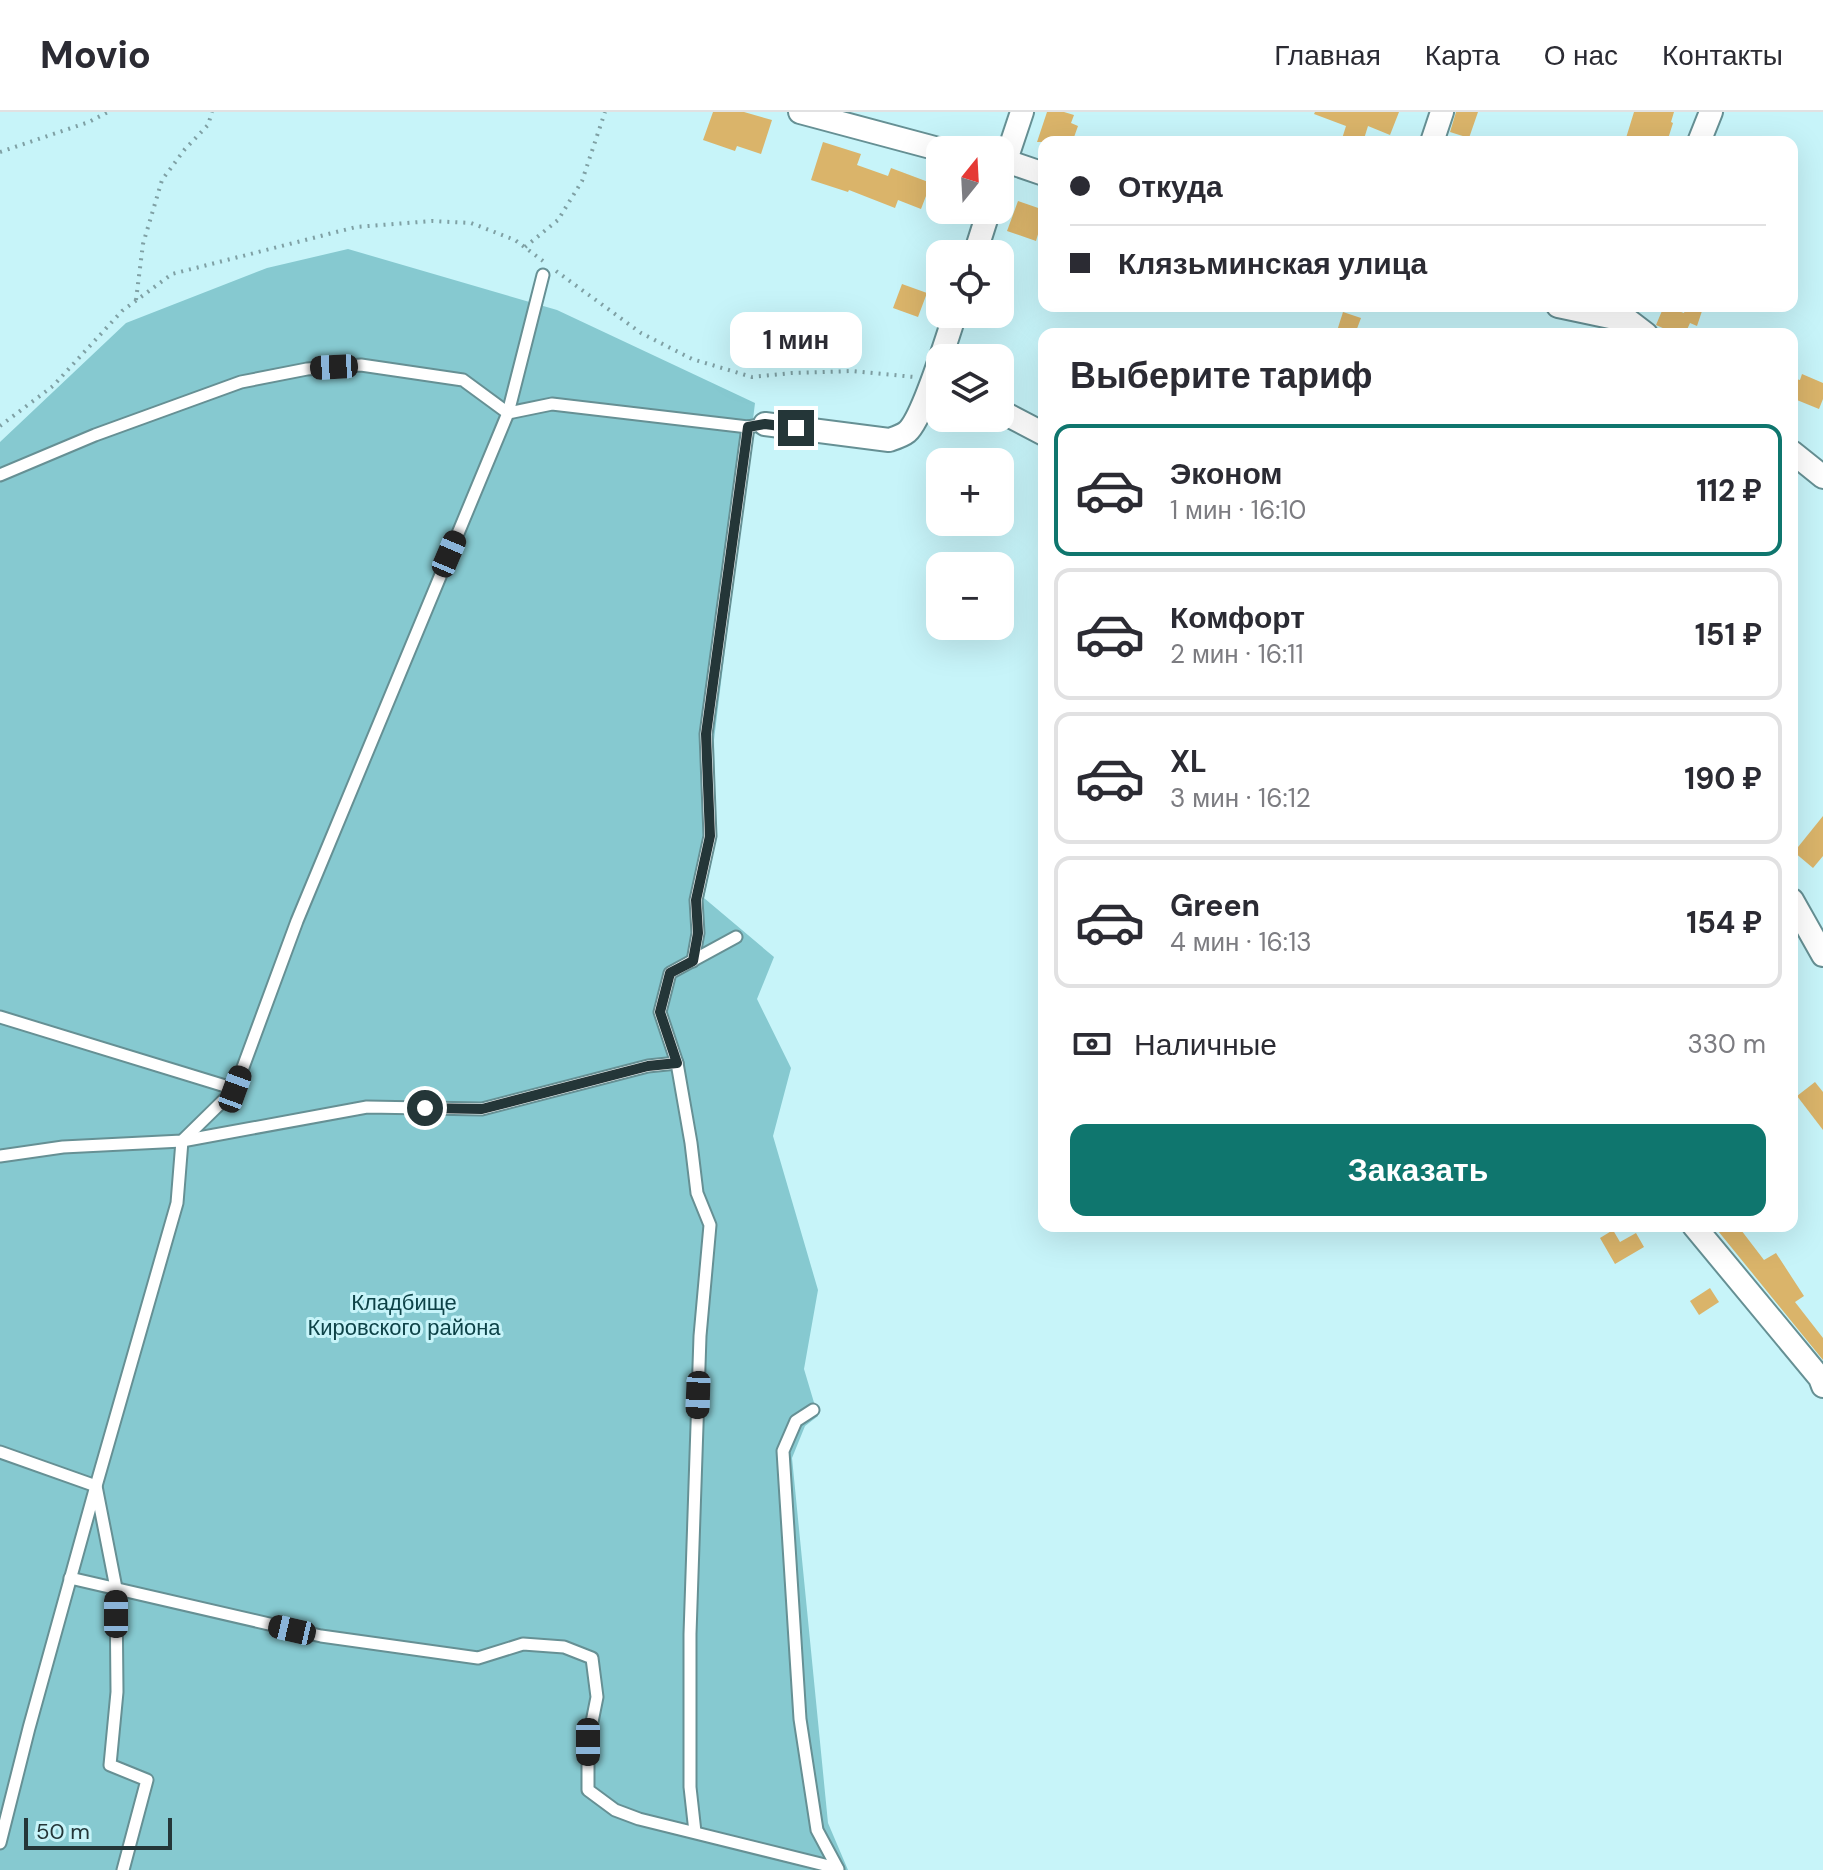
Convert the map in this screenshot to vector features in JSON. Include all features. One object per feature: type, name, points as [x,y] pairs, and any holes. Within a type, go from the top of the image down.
[{"type":"street","points":[[800,112],[926,146]]},
{"type":"street","points":[[1013,136],[1022,112]]},
{"type":"street","points":[[1434,136],[1442,112]]},
{"type":"street","points":[[1701,136],[1711,112]]},
{"type":"street","points":[[1014,169],[1038,173]]},
{"type":"street","points":[[1583,312],[1633,324]]},
{"type":"street","points":[[756,426],[889,440],[908,431],[926,395]]},
{"type":"street","points":[[1014,418],[1038,431]]},
{"type":"street","points":[[1798,457],[1823,477]]},
{"type":"street","points":[[1798,911],[1823,955]]},
{"type":"street","points":[[1699,1232],[1822,1380]]},
{"type":"lane","points":[[0,1843],[70,1578],[177,1203],[182,1141],[235,1089],[297,921],[508,413],[543,275]]},
{"type":"lane","points":[[0,475],[95,435],[241,382],[307,369],[361,365],[463,380],[508,413],[552,404],[756,426],[706,734],[710,836],[696,900],[698,933],[693,961]]},
{"type":"lane","points":[[695,1832],[690,1787],[690,1634],[700,1336],[710,1225],[697,1193],[677,1063],[660,1012],[670,973],[736,937]]},
{"type":"lane","points":[[0,1017],[235,1089]]},
{"type":"lane","points":[[0,1156],[63,1147],[182,1141],[367,1107],[482,1109],[648,1066],[677,1063]]},
{"type":"lane","points":[[813,1410],[796,1421],[783,1451],[800,1719],[817,1830],[837,1869]]},
{"type":"lane","points":[[0,1452],[96,1486]]},
{"type":"lane","points":[[96,1486],[116,1588],[117,1692],[110,1765],[147,1780],[123,1870]]},
{"type":"lane","points":[[70,1578],[321,1636],[478,1658],[523,1644],[564,1647],[592,1658],[597,1697],[588,1742],[588,1790],[615,1810],[639,1819],[837,1869]]},
{"type":"path","points":[[0,152],[89,122],[108,112]]},
{"type":"path","points":[[136,300],[143,244],[162,180],[208,125],[212,112]]},
{"type":"path","points":[[525,247],[558,220],[582,181],[605,112]]},
{"type":"path","points":[[0,426],[53,386],[122,311],[172,274],[356,227],[432,221],[471,223],[515,240],[641,333],[692,359],[752,377],[792,373],[926,371]]},
{"type":"green space","name":"Кладбище Кировского района","points":[[348,249],[557,310],[755,403],[714,740],[716,839],[704,898],[774,957],[757,999],[791,1068],[773,1136],[818,1290],[804,1369],[818,1416],[805,1426],[792,1458],[828,1823],[848,1870],[0,1870],[0,442],[126,323],[267,268]]},
{"type":"building","points":[[713,112],[744,112],[772,120],[761,154],[737,146],[735,151],[703,140]]},
{"type":"building","points":[[1047,112],[1074,115],[1071,123],[1078,126],[1074,136],[1039,136]]},
{"type":"building","points":[[1399,112],[1390,135],[1368,126],[1365,136],[1343,136],[1346,126],[1314,114]]},
{"type":"building","points":[[1456,112],[1478,112],[1470,136],[1450,132]]},
{"type":"building","points":[[1634,112],[1674,112],[1669,136],[1627,136]]},
{"type":"building","points":[[823,142],[861,154],[857,165],[888,176],[891,168],[926,181],[926,196],[921,209],[898,200],[895,208],[849,190],[811,180]]},
{"type":"building","points":[[1018,201],[1038,208],[1036,241],[1007,231],[1010,224],[1014,224]]},
{"type":"building","points":[[902,284],[926,293],[918,317],[893,308]]},
{"type":"building","points":[[1343,312],[1361,318],[1357,328],[1338,328]]},
{"type":"building","points":[[1661,312],[1702,312],[1697,326],[1690,323],[1688,328],[1663,328],[1656,325]]},
{"type":"building","points":[[1802,374],[1823,383],[1823,399],[1819,409],[1798,400]]},
{"type":"building","points":[[1823,816],[1823,856],[1813,868],[1798,855],[1798,847]]},
{"type":"building","points":[[1815,1082],[1823,1092],[1823,1130],[1798,1097]]},
{"type":"building","points":[[1614,1232],[1620,1242],[1636,1233],[1644,1247],[1615,1264],[1600,1238]]},
{"type":"building","points":[[1719,1232],[1743,1232],[1764,1260],[1776,1253],[1804,1296],[1795,1302],[1823,1338],[1823,1360]]},
{"type":"building","points":[[1710,1288],[1719,1302],[1699,1315],[1690,1301]]},
{"type":"route","points":[[425,1108],[482,1109],[648,1066],[677,1063],[660,1012],[670,973],[693,961],[698,933],[696,900],[710,836],[706,734],[748,427],[765,424],[796,428]]}]
